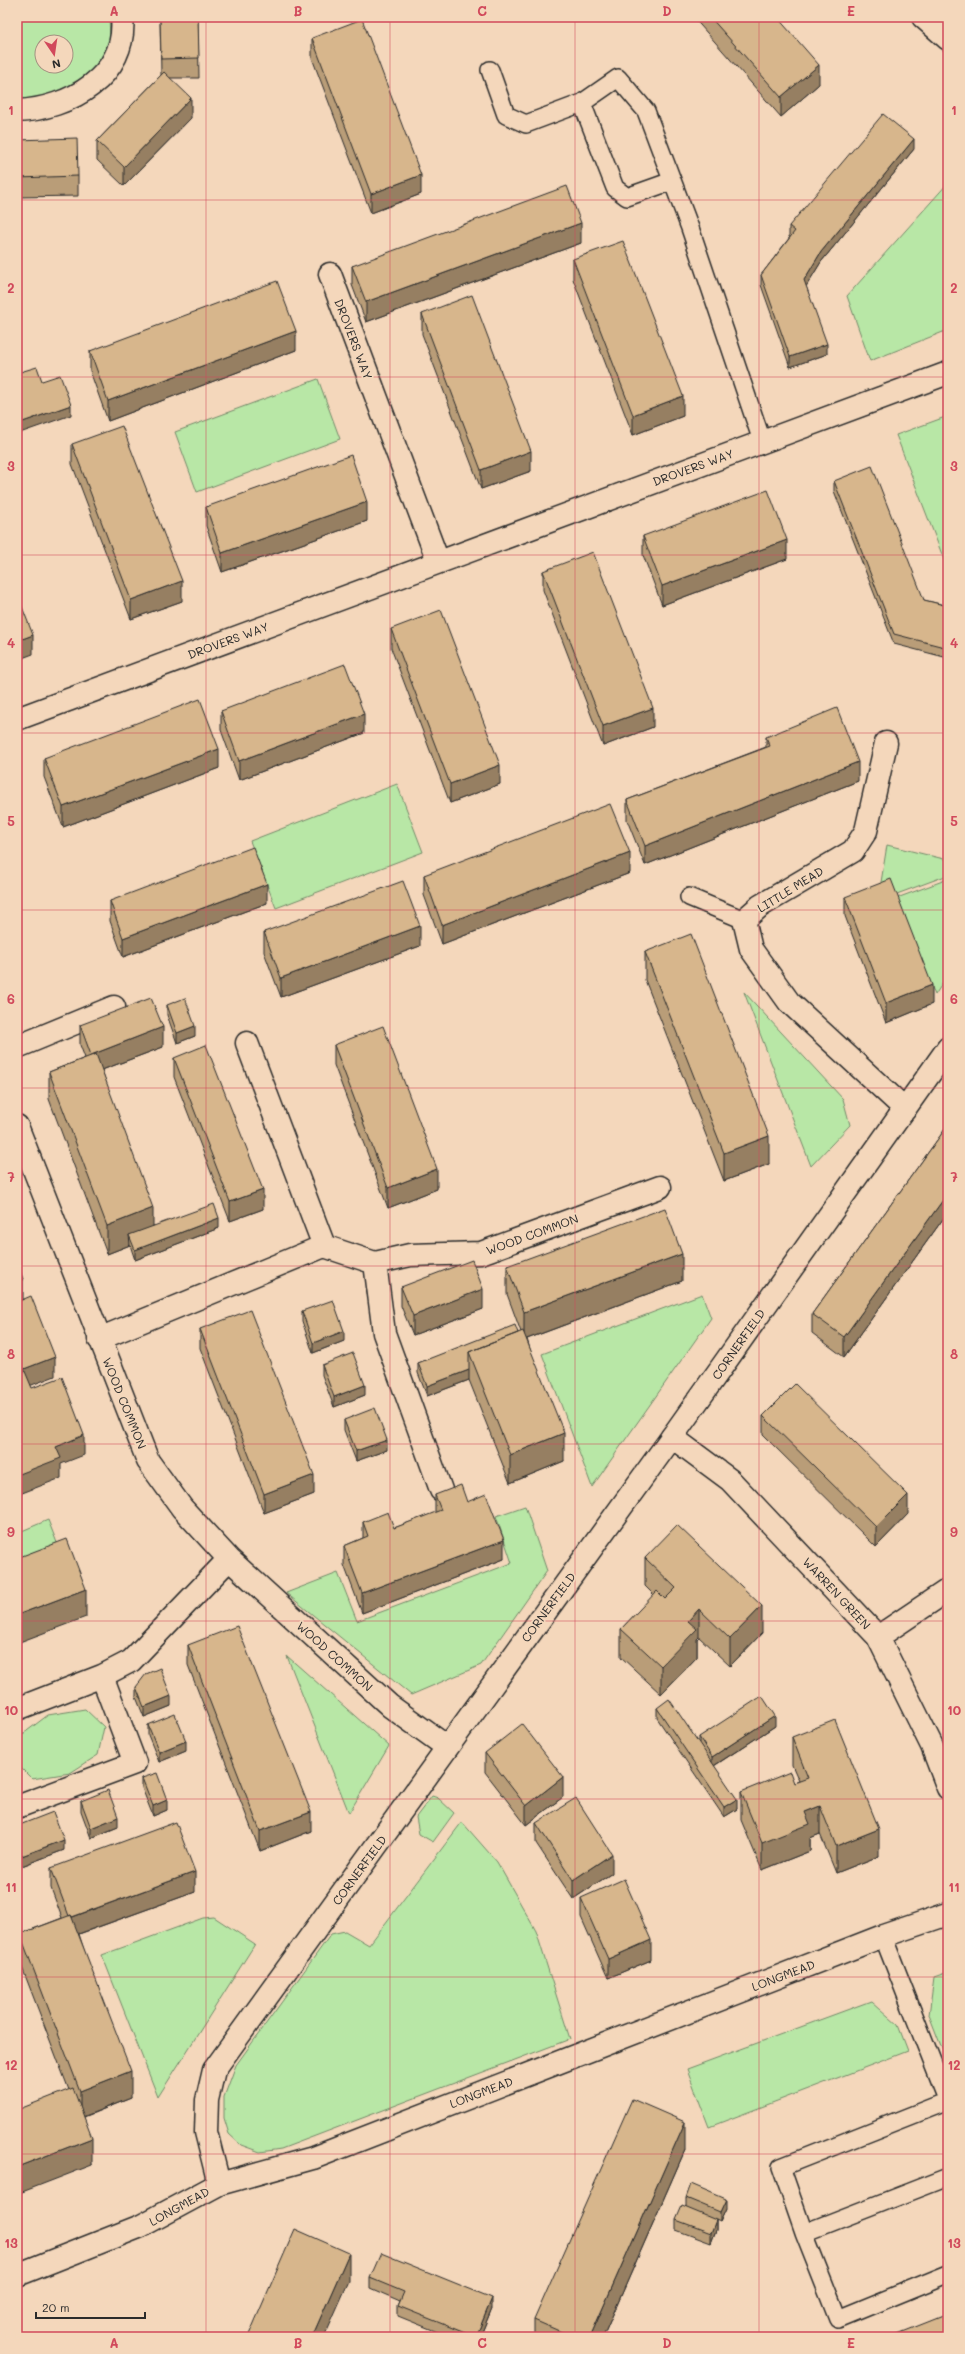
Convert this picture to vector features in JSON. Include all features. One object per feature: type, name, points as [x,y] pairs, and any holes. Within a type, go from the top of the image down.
[{"type":"street","points":[[17,111],[60,104],[93,86],[112,63],[123,31],[122,17]]},
{"type":"street","points":[[923,17],[948,39]]},
{"type":"street","name":"DROVERS WAY","points":[[330,274],[438,561]]},
{"type":"street","name":"DROVERS WAY","points":[[17,719],[438,561],[948,373]]},
{"type":"street","name":"LITTLE MEAD","points":[[886,742],[866,831],[853,851],[760,906],[744,920],[751,949],[789,1002],[905,1109]]},
{"type":"street","points":[[17,1047],[114,1008]]},
{"type":"street","points":[[247,1043],[324,1246]]},
{"type":"street","name":"CORNERFIELD","points":[[219,2184],[206,2132],[207,2100],[214,2070],[672,1437],[948,1048]]},
{"type":"street","name":"WOOD COMMON","points":[[17,1126],[99,1339],[148,1461],[182,1508],[229,1559],[390,1706],[447,1747]]},
{"type":"street","name":"WOOD COMMON","points":[[375,1264],[410,1255],[481,1253],[660,1187]]},
{"type":"street","points":[[99,1339],[324,1246],[375,1264],[384,1333],[441,1490]]},
{"type":"street","name":"WARREN GREEN","points":[[672,1437],[730,1480],[878,1636],[932,1746],[948,1788]]},
{"type":"street","points":[[17,1709],[102,1676],[131,1661],[229,1559]]},
{"type":"street","points":[[878,1636],[948,1590]]},
{"type":"street","points":[[17,1808],[135,1763],[102,1676]]},
{"type":"street","name":"LONGMEAD","points":[[17,2275],[141,2226],[219,2184],[313,2158],[883,1936],[948,1914]]},
{"type":"lane","points":[[490,70],[506,115],[526,124],[582,103],[618,78],[646,111],[672,181],[762,441]]},
{"type":"lane","points":[[582,103],[615,188],[628,196],[672,181]]},
{"type":"lane","points":[[689,896],[744,920]]},
{"type":"lane","points":[[883,1936],[948,2102],[781,2167],[804,2233],[838,2319],[948,2274]]},
{"type":"lane","points":[[804,2233],[948,2177]]},
{"type":"green space","points":[[17,17],[109,17],[110,38],[98,65],[81,86],[55,99],[17,102]]},
{"type":"green space","points":[[948,183],[948,330],[870,361],[847,296]]},
{"type":"green space","points":[[318,379],[340,439],[197,492],[175,432]]},
{"type":"green space","points":[[948,416],[948,570],[896,435]]},
{"type":"green space","points":[[397,784],[423,852],[276,908],[250,841]]},
{"type":"green space","points":[[887,845],[948,860],[948,875],[878,901]]},
{"type":"green space","points":[[948,879],[948,975],[935,995],[897,898]]},
{"type":"green space","points":[[744,992],[843,1099],[850,1125],[811,1166]]},
{"type":"green space","points":[[702,1294],[711,1318],[592,1487],[542,1354]]},
{"type":"green space","points":[[525,1506],[547,1571],[481,1665],[411,1695],[286,1593],[338,1573],[357,1621],[512,1563],[496,1516]]},
{"type":"green space","points":[[48,1520],[65,1563],[17,1581],[17,1533]]},
{"type":"green space","points":[[287,1656],[389,1746],[349,1813]]},
{"type":"green space","points":[[85,1709],[104,1727],[98,1755],[70,1773],[32,1779],[17,1764],[19,1737],[48,1715]]},
{"type":"green space","points":[[432,1796],[438,1798],[454,1813],[433,1842],[419,1834],[416,1817]]},
{"type":"green space","points":[[462,1822],[497,1862],[536,1931],[570,2039],[281,2149],[260,2152],[241,2145],[229,2134],[224,2118],[224,2097],[236,2065],[331,1934],[345,1931],[369,1945]]},
{"type":"green space","points":[[214,1917],[255,1944],[158,2097],[102,1955],[203,1918]]},
{"type":"green space","points":[[948,1972],[948,2064],[929,2015],[934,1977]]},
{"type":"green space","points":[[871,2001],[898,2025],[908,2051],[709,2127],[687,2069]]},
{"type":"building","points":[[160,17],[198,17],[199,58],[161,59]]},
{"type":"building","points":[[710,17],[777,17],[819,65],[781,97]]},
{"type":"building","points":[[362,19],[421,175],[371,194],[312,38]]},
{"type":"building","points":[[164,72],[191,98],[124,167],[97,141]]},
{"type":"building","points":[[883,114],[914,139],[821,252],[804,280],[827,344],[790,357],[761,275],[795,231],[789,226]]},
{"type":"building","points":[[77,138],[78,176],[17,178],[17,140]]},
{"type":"building","points":[[567,186],[581,223],[366,302],[352,266]]},
{"type":"building","points":[[623,241],[683,396],[633,415],[573,259]]},
{"type":"building","points":[[277,281],[296,331],[108,401],[90,351]]},
{"type":"building","points":[[472,295],[531,451],[481,470],[422,314]]},
{"type":"building","points":[[37,367],[42,381],[60,375],[71,405],[17,424],[17,373]]},
{"type":"building","points":[[122,426],[182,581],[131,600],[72,444]]},
{"type":"building","points":[[351,455],[367,502],[222,553],[206,507]]},
{"type":"building","points":[[872,466],[924,600],[948,606],[948,648],[894,634],[834,481]]},
{"type":"building","points":[[768,490],[787,540],[662,586],[643,536]]},
{"type":"building","points":[[593,552],[653,708],[603,726],[543,571]]},
{"type":"building","points":[[17,594],[33,635],[17,641]]},
{"type":"building","points":[[441,610],[500,765],[450,784],[391,629]]},
{"type":"building","points":[[345,664],[364,714],[239,761],[221,711]]},
{"type":"building","points":[[200,699],[219,749],[63,807],[44,758]]},
{"type":"building","points":[[837,708],[858,762],[645,846],[627,800],[770,746],[766,737]]},
{"type":"building","points":[[610,804],[630,853],[442,925],[424,875]]},
{"type":"building","points":[[253,847],[267,884],[123,938],[110,901]]},
{"type":"building","points":[[891,879],[932,985],[886,1003],[845,897]]},
{"type":"building","points":[[403,881],[420,926],[281,978],[264,932]]},
{"type":"building","points":[[691,934],[769,1136],[724,1153],[645,952]]},
{"type":"building","points":[[151,998],[163,1027],[91,1055],[80,1025]]},
{"type":"building","points":[[185,998],[195,1026],[177,1033],[167,1005]]},
{"type":"building","points":[[383,1026],[437,1169],[388,1188],[334,1045]]},
{"type":"building","points":[[206,1045],[263,1190],[230,1202],[174,1058]]},
{"type":"building","points":[[96,1054],[153,1208],[107,1226],[49,1072]]},
{"type":"building","points":[[948,1125],[948,1193],[844,1337],[812,1314]]},
{"type":"building","points":[[214,1204],[219,1218],[135,1250],[129,1235]]},
{"type":"building","points":[[665,1208],[682,1254],[524,1312],[507,1266]]},
{"type":"building","points":[[472,1260],[483,1289],[413,1316],[401,1287]]},
{"type":"building","points":[[17,1262],[23,1279],[17,1282]]},
{"type":"building","points":[[31,1296],[55,1357],[24,1369],[32,1388],[62,1377],[84,1435],[56,1447],[61,1458],[17,1475],[17,1302]]},
{"type":"building","points":[[333,1300],[344,1331],[313,1343],[302,1311]]},
{"type":"building","points":[[250,1310],[314,1475],[264,1494],[200,1329]]},
{"type":"building","points":[[515,1325],[518,1333],[469,1352],[469,1370],[427,1386],[418,1363]]},
{"type":"building","points":[[523,1331],[564,1433],[510,1455],[469,1352]]},
{"type":"building","points":[[353,1353],[365,1385],[334,1397],[322,1365]]},
{"type":"building","points":[[795,1384],[908,1495],[876,1527],[763,1416]]},
{"type":"building","points":[[375,1408],[387,1440],[356,1451],[344,1420]]},
{"type":"building","points":[[461,1485],[467,1502],[486,1494],[504,1540],[362,1593],[344,1546],[368,1536],[363,1522],[388,1512],[394,1528],[441,1510],[435,1495]]},
{"type":"building","points":[[677,1525],[762,1606],[730,1639],[699,1609],[688,1621],[697,1629],[661,1666],[621,1629],[657,1591],[665,1599],[676,1588],[645,1558]]},
{"type":"building","points":[[67,1539],[86,1589],[17,1615],[17,1558]]},
{"type":"building","points":[[237,1626],[311,1812],[260,1831],[188,1645]]},
{"type":"building","points":[[160,1668],[171,1696],[144,1707],[136,1687],[146,1674]]},
{"type":"building","points":[[762,1696],[775,1716],[712,1757],[699,1737]]},
{"type":"building","points":[[669,1699],[737,1799],[724,1807],[657,1708]]},
{"type":"building","points":[[175,1714],[186,1741],[159,1752],[148,1725]]},
{"type":"building","points":[[835,1720],[879,1829],[836,1846],[820,1806],[805,1812],[810,1824],[762,1843],[741,1792],[790,1772],[794,1783],[808,1778],[792,1737]]},
{"type":"building","points":[[522,1724],[563,1777],[526,1806],[485,1753]]},
{"type":"building","points":[[157,1773],[167,1800],[153,1806],[142,1778]]},
{"type":"building","points":[[108,1790],[118,1817],[91,1828],[81,1801]]},
{"type":"building","points":[[576,1798],[612,1854],[573,1880],[536,1823]]},
{"type":"building","points":[[53,1812],[64,1840],[19,1857],[17,1853],[17,1826]]},
{"type":"building","points":[[176,1822],[195,1872],[72,1917],[71,1915],[69,1916],[51,1868]]},
{"type":"building","points":[[624,1879],[651,1940],[608,1959],[581,1898]]},
{"type":"building","points":[[71,1915],[131,2071],[80,2091],[20,1934]]},
{"type":"building","points":[[73,2088],[92,2138],[17,2167],[17,2110]]},
{"type":"building","points":[[632,2099],[685,2122],[590,2337],[573,2337],[534,2320]]},
{"type":"building","points":[[691,2184],[726,2199],[720,2212],[686,2198]]},
{"type":"building","points":[[682,2206],[716,2220],[711,2233],[676,2220]]},
{"type":"building","points":[[295,2229],[349,2253],[312,2337],[248,2337]]},
{"type":"building","points":[[381,2253],[492,2298],[476,2337],[398,2306],[404,2292],[370,2278]]},
{"type":"building","points":[[948,2314],[948,2337],[890,2337]]}]
